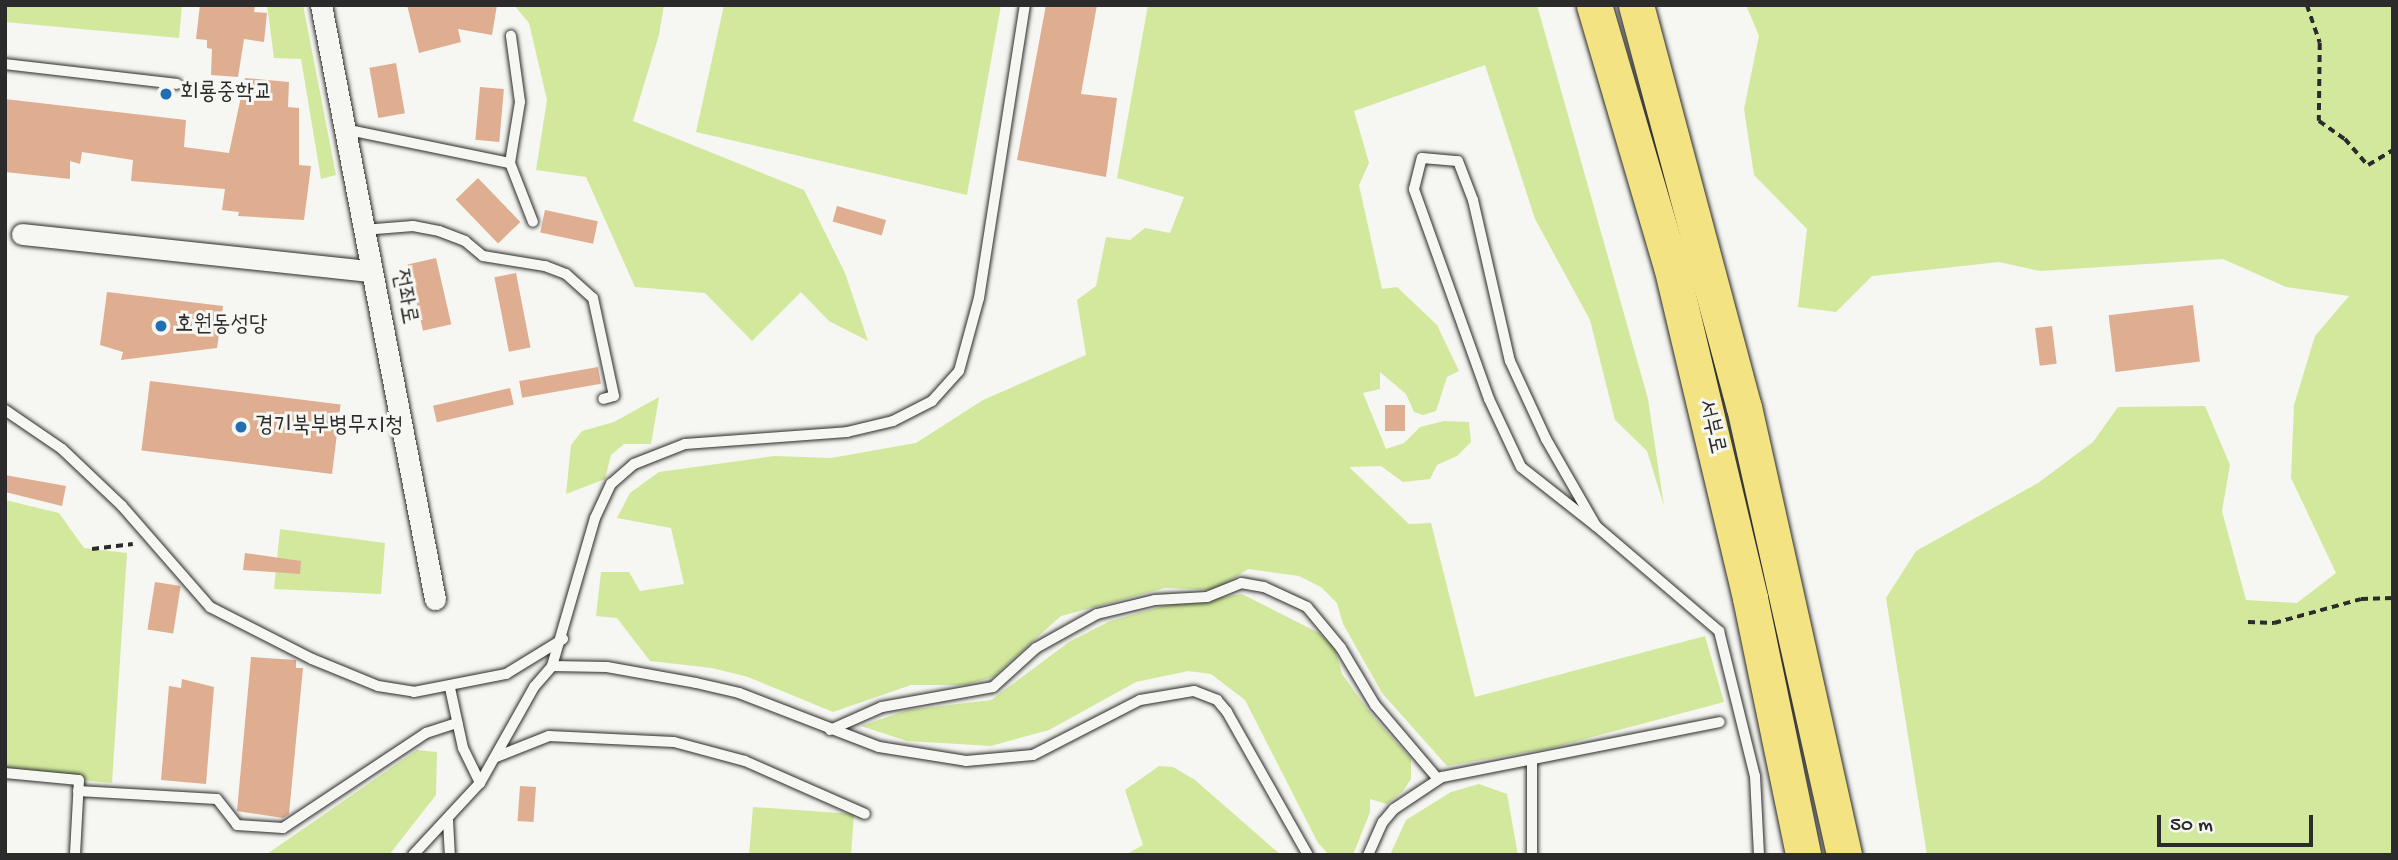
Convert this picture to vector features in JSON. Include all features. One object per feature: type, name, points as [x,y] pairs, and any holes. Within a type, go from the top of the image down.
[{"type":"highway","name":"서부로","points":[[1594,5],[1671,266],[1750,598],[1803,855]]},
{"type":"highway","name":"서부로","points":[[1636,5],[1747,421],[1844,855]]},
{"type":"street","name":"전좌로","points":[[321,5],[435,598]]},
{"type":"street","points":[[22,234],[371,271]]},
{"type":"lane","points":[[413,855],[449,820],[480,783],[534,687],[552,666],[563,639],[595,518],[611,484],[634,464],[712,438],[870,427],[916,411],[948,386],[964,359],[979,298],[1025,5]]},
{"type":"lane","points":[[511,36],[520,102],[510,163],[533,222]]},
{"type":"lane","points":[[5,64],[177,83]]},
{"type":"lane","points":[[344,129],[510,163]]},
{"type":"lane","points":[[1597,526],[1546,439],[1510,361],[1473,200],[1458,161],[1422,158],[1414,189],[1489,399],[1521,467],[1597,526],[1719,631],[1755,776],[1759,855]]},
{"type":"lane","points":[[363,230],[413,226],[439,231],[465,240],[483,256],[545,266],[566,274],[593,298],[614,396],[603,399]]},
{"type":"lane","points":[[5,410],[62,449],[156,541],[210,607],[312,659],[378,686],[414,692],[450,688],[506,674],[563,639]]},
{"type":"lane","points":[[830,730],[882,707],[993,687],[1036,649],[1097,614],[1155,600],[1207,597],[1241,583],[1286,596],[1315,615],[1375,705],[1438,779]]},
{"type":"lane","points":[[552,666],[619,669],[696,682],[739,693],[830,730],[912,755],[1003,761],[1061,743],[1140,701],[1194,691],[1217,701],[1227,712],[1308,855]]},
{"type":"lane","points":[[450,688],[457,723],[480,783]]},
{"type":"lane","points":[[1368,855],[1382,822],[1394,809],[1438,779],[1720,722]]},
{"type":"lane","points":[[78,791],[217,799],[237,825],[283,828],[426,733],[457,723]]},
{"type":"lane","points":[[496,757],[549,736],[695,746],[745,761],[865,814]]},
{"type":"lane","points":[[1532,761],[1532,855]]},
{"type":"lane","points":[[5,773],[79,780],[75,855]]},
{"type":"lane","points":[[449,820],[450,855]]},
{"type":"path","points":[[2306,5],[2320,43],[2319,121],[2346,139],[2368,165],[2393,150]]},
{"type":"path","points":[[92,549],[156,541]]},
{"type":"path","points":[[2248,622],[2274,623],[2361,599],[2393,598]]},
{"type":"green space","points":[[5,5],[182,5],[179,38],[5,22]]},
{"type":"green space","points":[[267,5],[303,5],[336,175],[321,179],[301,59],[274,58]]},
{"type":"green space","points":[[514,5],[664,5],[659,35],[633,121],[804,190],[845,273],[868,341],[829,321],[801,292],[752,341],[705,293],[635,287],[586,177],[536,170],[547,100],[529,23]]},
{"type":"green space","points":[[724,5],[1001,5],[967,195],[696,132]]},
{"type":"green space","points":[[1148,5],[1537,5],[1648,399],[1664,506],[1647,451],[1615,420],[1590,320],[1535,219],[1485,65],[1354,111],[1369,163],[1359,185],[1382,289],[1397,287],[1437,325],[1459,371],[1447,377],[1436,411],[1423,415],[1414,412],[1406,394],[1380,372],[1380,389],[1363,393],[1386,449],[1404,443],[1420,427],[1444,421],[1469,422],[1471,442],[1457,456],[1437,465],[1430,479],[1403,482],[1381,466],[1349,467],[1409,524],[1431,523],[1475,697],[1705,636],[1724,702],[1551,748],[1447,766],[1382,693],[1343,624],[1337,603],[1321,587],[1299,576],[1248,569],[1216,590],[1165,588],[1061,616],[993,677],[965,685],[911,685],[833,712],[748,677],[712,668],[650,661],[617,618],[596,616],[601,572],[629,572],[640,591],[684,584],[671,528],[617,518],[630,493],[659,472],[774,456],[831,458],[916,443],[983,400],[1086,355],[1077,300],[1096,286],[1106,237],[1130,240],[1145,228],[1170,233],[1184,197],[1117,178]]},
{"type":"green space","points":[[1746,5],[2393,5],[2393,855],[1927,855],[1886,598],[1916,551],[2038,483],[2093,442],[2118,407],[2205,406],[2230,465],[2222,511],[2246,600],[2297,603],[2336,573],[2291,478],[2294,405],[2315,336],[2349,296],[2286,287],[2223,259],[2040,271],[1999,262],[1872,276],[1836,312],[1798,307],[1807,229],[1754,175],[1744,109],[1759,36]]},
{"type":"green space","points":[[659,397],[651,444],[624,444],[611,455],[605,479],[566,494],[571,445],[582,431],[614,422]]},
{"type":"green space","points":[[5,500],[59,513],[84,548],[127,553],[112,783],[5,773]]},
{"type":"green space","points":[[280,529],[385,543],[381,594],[274,589]]},
{"type":"green space","points":[[1242,594],[1319,633],[1335,649],[1342,674],[1371,714],[1411,759],[1411,779],[1403,791],[1387,804],[1370,799],[1370,812],[1353,855],[1329,855],[1318,843],[1245,700],[1211,674],[1188,671],[1136,682],[1049,730],[991,746],[907,741],[861,726],[908,710],[991,700],[1069,642],[1110,621],[1164,606]]},
{"type":"green space","points":[[417,750],[437,752],[436,795],[389,855],[249,855],[267,854]]},
{"type":"green space","points":[[1159,766],[1173,767],[1195,780],[1281,855],[1125,855],[1143,845],[1125,790]]},
{"type":"green space","points":[[1479,784],[1507,794],[1518,855],[1390,855],[1406,820],[1451,792]]},
{"type":"green space","points":[[753,807],[854,814],[851,855],[749,855]]},
{"type":"building","points":[[200,5],[255,5],[254,12],[267,13],[264,42],[244,39],[238,77],[211,75],[212,49],[207,48],[207,40],[196,39]]},
{"type":"building","points":[[407,5],[497,5],[492,35],[458,29],[461,42],[419,53]]},
{"type":"building","points":[[1046,5],[1097,5],[1081,94],[1117,98],[1106,177],[1017,160]]},
{"type":"building","points":[[396,63],[405,113],[378,118],[369,68]]},
{"type":"building","points":[[245,78],[289,82],[288,107],[299,108],[299,165],[311,166],[304,220],[238,216],[239,212],[222,210],[225,189],[131,181],[133,160],[82,152],[80,164],[70,161],[70,179],[5,172],[5,99],[186,120],[184,147],[229,153]]},
{"type":"building","points":[[480,87],[504,89],[499,142],[475,140]]},
{"type":"building","points":[[478,178],[520,222],[498,243],[456,200]]},
{"type":"building","points":[[837,206],[886,220],[882,235],[833,221]]},
{"type":"building","points":[[545,210],[598,221],[593,244],[540,232]]},
{"type":"building","points":[[436,258],[451,324],[423,331],[408,265]]},
{"type":"building","points":[[516,273],[531,348],[509,352],[494,277]]},
{"type":"building","name":"호원동성당","points":[[107,292],[223,306],[217,348],[121,360],[123,352],[100,345]]},
{"type":"building","points":[[2193,305],[2200,362],[2116,372],[2109,315]]},
{"type":"building","points":[[2052,326],[2057,364],[2040,366],[2035,328]]},
{"type":"building","points":[[598,367],[601,384],[522,398],[519,381]]},
{"type":"building","name":"경기북부병무지청","points":[[150,381],[341,404],[332,474],[141,450]]},
{"type":"building","points":[[510,388],[514,405],[437,422],[433,406]]},
{"type":"building","points":[[1385,405],[1405,405],[1405,431],[1385,431]]},
{"type":"building","points":[[5,475],[66,486],[62,506],[5,492]]},
{"type":"building","points":[[245,553],[301,561],[300,574],[243,570]]},
{"type":"building","points":[[155,582],[181,586],[173,633],[147,629]]},
{"type":"building","points":[[251,657],[296,660],[296,668],[303,668],[289,814],[283,818],[237,811]]},
{"type":"building","points":[[182,679],[214,687],[206,784],[161,780],[169,686],[181,688]]},
{"type":"building","points":[[520,786],[536,787],[534,822],[518,821]]},
{"type":"place","name":"회룡중학교","points":[[166,94]]},
{"type":"place","name":"호원동성당","points":[[161,326]]},
{"type":"place","name":"경기북부병무지청","points":[[241,427]]}]
